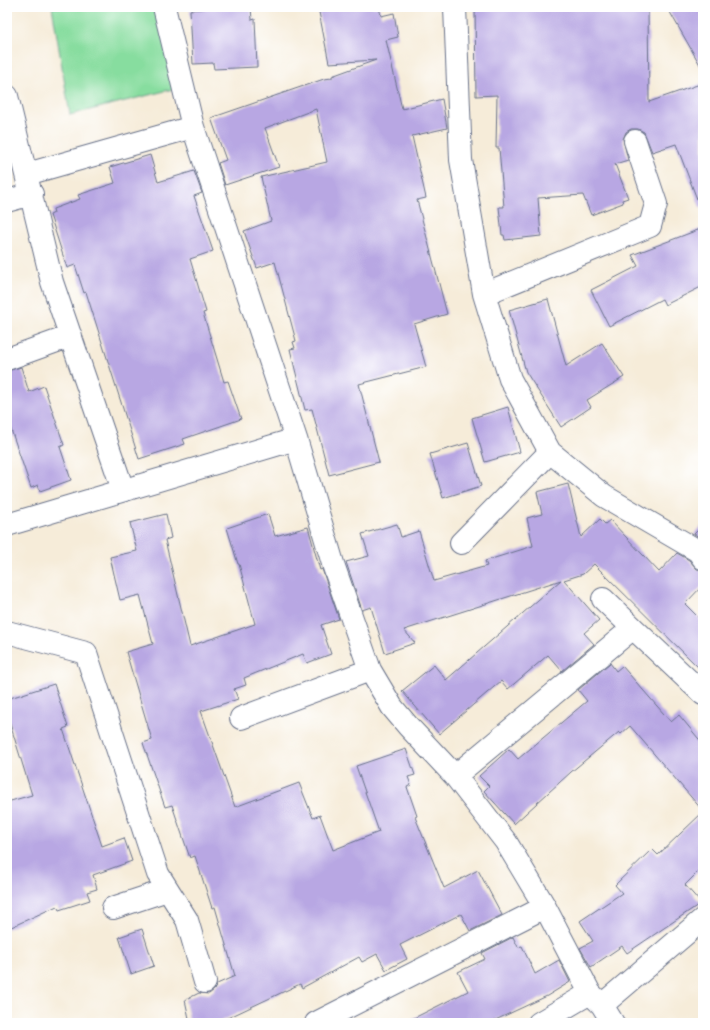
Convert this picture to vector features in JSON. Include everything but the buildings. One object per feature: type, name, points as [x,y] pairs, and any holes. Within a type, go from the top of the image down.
[{"type":"street","points":[[164,7],[193,127],[296,439],[334,567],[370,670],[392,707],[455,776],[506,842],[545,906],[602,1007]]},
{"type":"street","points":[[455,7],[461,160],[484,294],[510,379],[550,452],[604,496],[698,551],[703,558]]},
{"type":"street","points":[[7,96],[52,282],[123,490]]},
{"type":"street","points":[[7,202],[29,184],[193,127]]},
{"type":"street","points":[[484,294],[650,226],[656,204],[635,141]]},
{"type":"street","points":[[7,360],[71,336]]},
{"type":"street","points":[[7,525],[296,439]]},
{"type":"street","points":[[461,543],[550,452]]},
{"type":"street","points":[[603,599],[703,694]]},
{"type":"street","points":[[455,776],[633,628]]},
{"type":"street","points":[[7,632],[86,653],[158,874],[186,920],[206,982]]},
{"type":"street","points":[[241,718],[370,670]]},
{"type":"street","points":[[113,908],[167,890]]},
{"type":"street","points":[[316,1023],[545,906]]},
{"type":"street","points":[[540,1023],[602,1007],[703,919]]},
{"type":"green space","points":[[52,7],[158,7],[177,88],[70,115]]}]
